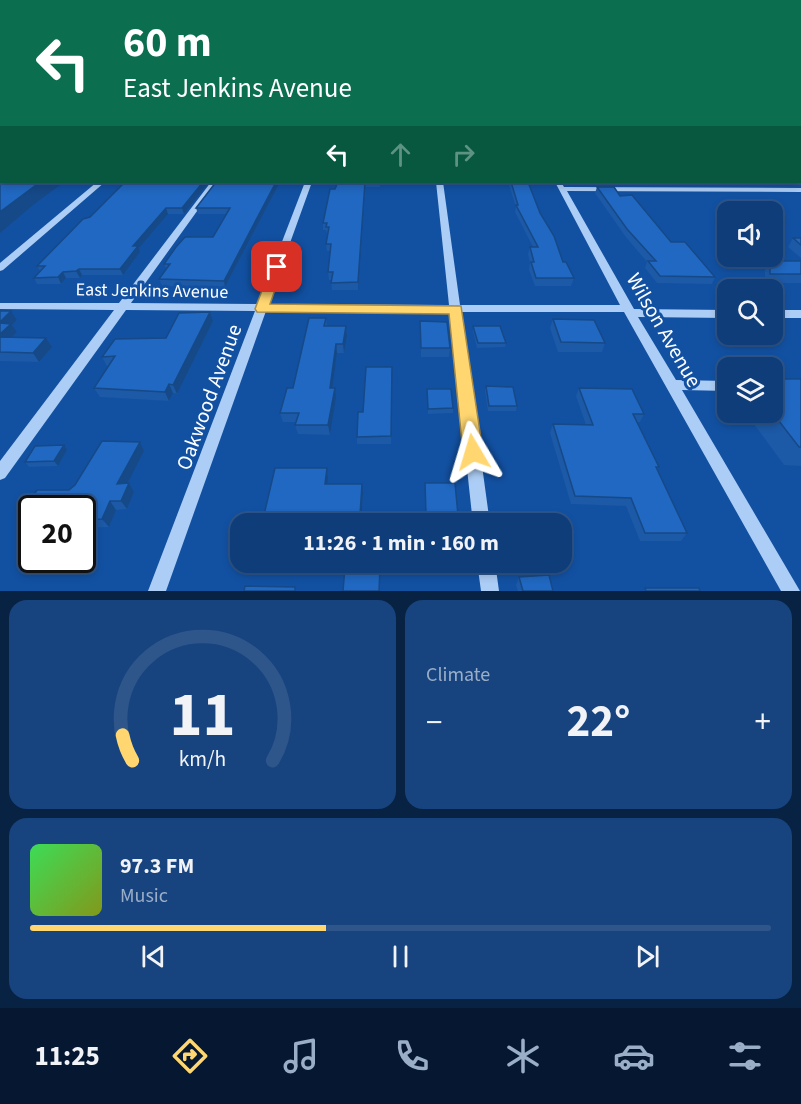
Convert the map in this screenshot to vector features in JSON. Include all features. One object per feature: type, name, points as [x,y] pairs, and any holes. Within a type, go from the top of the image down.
[{"type":"street","points":[[0,268],[99,183]]},
{"type":"street","points":[[0,473],[213,183]]},
{"type":"street","name":"Oakwood Avenue","points":[[157,591],[308,183]]},
{"type":"street","points":[[439,183],[481,513]]},
{"type":"street","points":[[677,183],[685,190]]},
{"type":"street","points":[[560,185],[685,190],[801,190]]},
{"type":"street","name":"Wilson Avenue","points":[[560,185],[629,311],[791,591]]},
{"type":"street","name":"East Jenkins Avenue","points":[[0,306],[456,309],[717,314]]},
{"type":"street","points":[[783,314],[801,314]]},
{"type":"street","points":[[673,385],[717,386]]},
{"type":"street","points":[[488,573],[490,591]]},
{"type":"building","points":[[0,183],[39,183],[0,212]]},
{"type":"building","points":[[124,183],[202,183],[182,208],[166,208],[133,246],[138,246],[120,269],[79,269],[63,272],[58,277],[34,278],[45,266],[37,266],[83,219],[90,217]]},
{"type":"building","points":[[215,183],[275,183],[224,281],[159,279],[170,264],[164,264],[185,237],[213,237],[230,208],[196,208]]},
{"type":"building","points":[[338,183],[365,183],[358,282],[331,283],[333,272],[328,272],[331,244],[326,244],[329,227],[326,227],[327,223],[323,223],[330,189],[335,189]]},
{"type":"building","points":[[511,183],[528,183],[540,213],[554,236],[563,262],[566,262],[574,278],[536,278],[531,262],[534,262],[530,247],[538,247],[516,205],[518,205]]},
{"type":"building","points":[[597,187],[614,187],[620,196],[632,195],[671,242],[685,242],[715,277],[660,276],[648,261],[656,261],[627,229]]},
{"type":"building","points":[[793,238],[801,238],[801,245]]},
{"type":"building","points":[[783,261],[801,261],[801,274],[770,274],[770,267],[783,267]]},
{"type":"building","points":[[0,311],[11,311],[0,322]]},
{"type":"building","points":[[210,312],[173,385],[169,384],[165,392],[94,388],[115,356],[102,357],[115,339],[166,338],[179,313]]},
{"type":"building","points":[[309,318],[326,318],[324,326],[346,326],[343,344],[336,344],[330,388],[335,388],[328,425],[295,425],[299,413],[280,413],[287,388],[293,388]]},
{"type":"building","points":[[553,319],[594,320],[605,343],[561,342]]},
{"type":"building","points":[[420,321],[447,322],[450,348],[421,348]]},
{"type":"building","points":[[0,323],[11,324],[0,334]]},
{"type":"building","points":[[473,326],[500,326],[506,343],[478,343]]},
{"type":"building","points":[[0,337],[46,338],[33,353],[0,352]]},
{"type":"building","points":[[366,367],[392,367],[391,436],[357,437],[358,412],[363,412]]},
{"type":"building","points":[[783,379],[801,379],[801,447],[780,423],[783,423]]},
{"type":"building","points":[[486,386],[513,387],[517,406],[489,406]]},
{"type":"building","points":[[579,388],[632,389],[644,414],[633,414],[687,533],[645,533],[631,498],[575,496],[553,424],[593,425]]},
{"type":"building","points":[[427,389],[451,389],[453,408],[428,409]]},
{"type":"building","points":[[102,441],[140,442],[117,484],[129,483],[121,501],[110,501],[102,519],[96,519],[96,495],[34,495],[37,490],[69,490],[75,485]]},
{"type":"building","points":[[64,445],[54,461],[25,462],[35,446]]},
{"type":"building","points":[[275,468],[327,468],[325,484],[362,484],[360,513],[264,513]]},
{"type":"building","points":[[425,483],[455,483],[458,513],[426,513]]},
{"type":"building","points":[[344,573],[380,573],[379,591],[343,591]]},
{"type":"building","points":[[549,575],[553,591],[523,591],[519,577]]},
{"type":"building","points":[[245,586],[295,587],[295,591],[244,591]]},
{"type":"building","points":[[645,588],[699,588],[700,591],[646,591]]},
{"type":"route","points":[[277,267],[262,309],[456,309],[473,452]]}]
